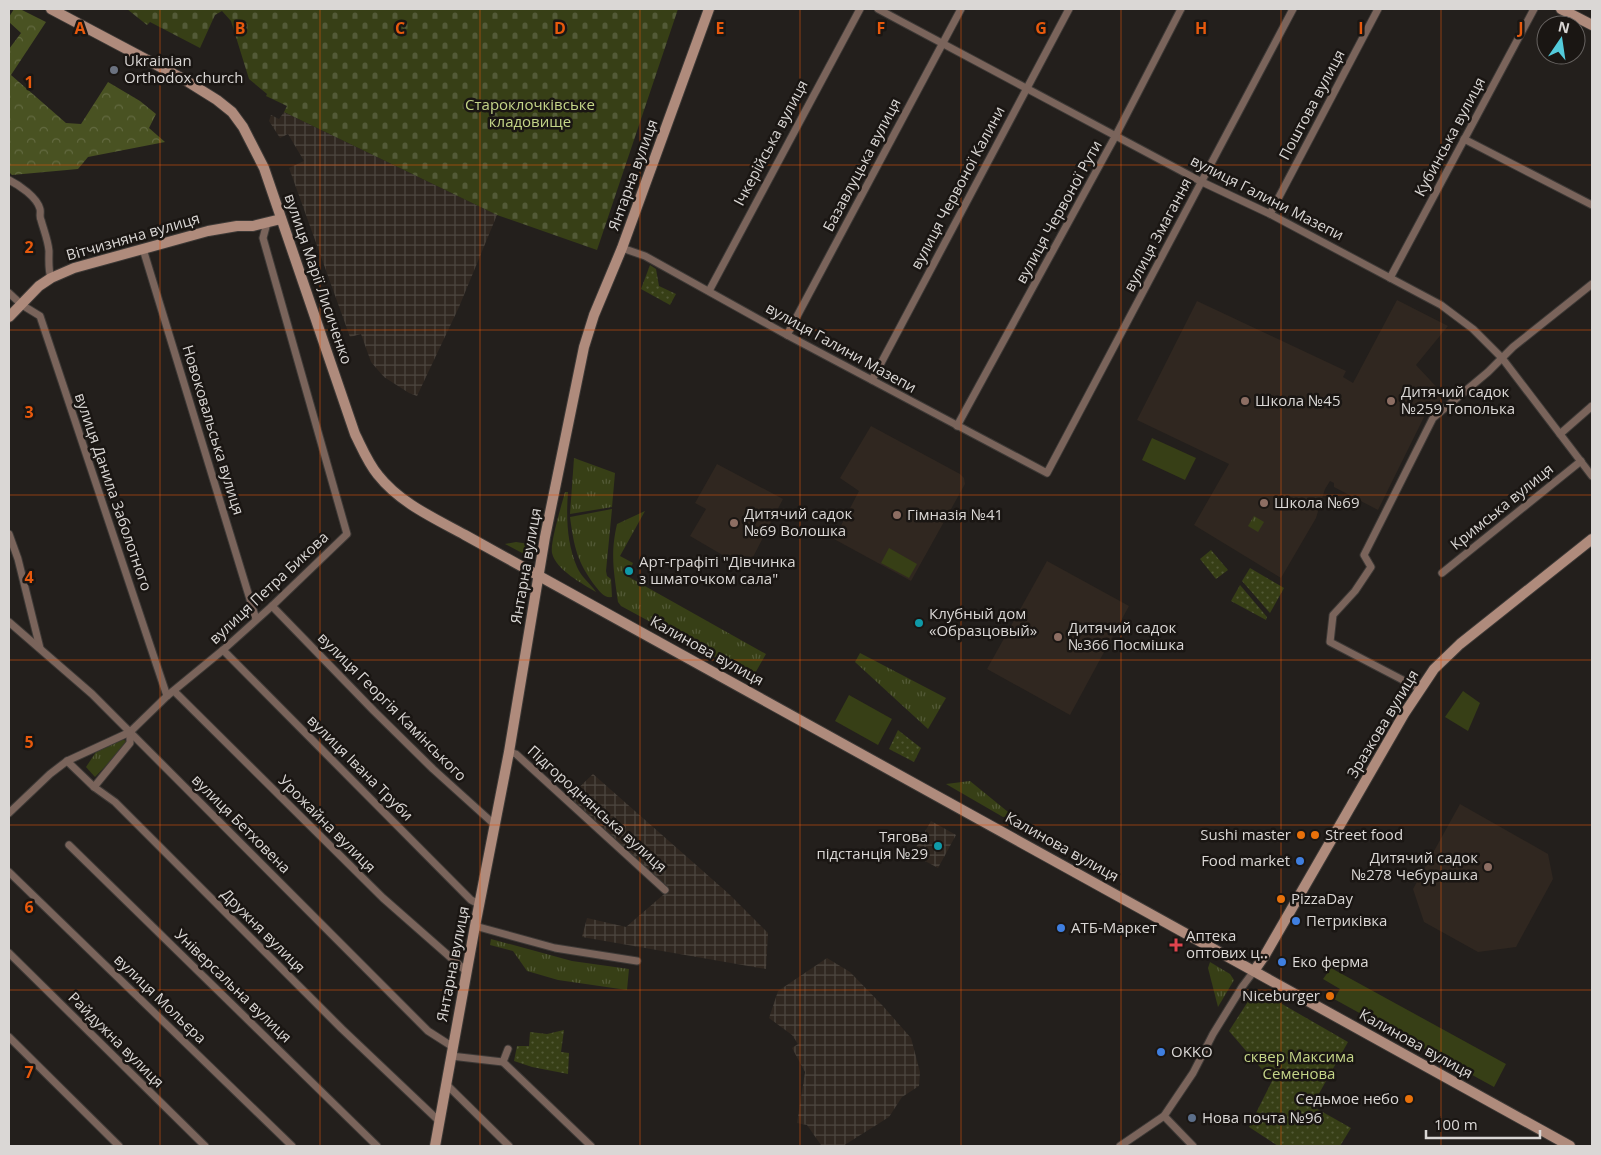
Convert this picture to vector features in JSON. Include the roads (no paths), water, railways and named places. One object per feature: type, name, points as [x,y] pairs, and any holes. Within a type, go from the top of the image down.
[{"type":"main road","name":"вулиця Марії Лисиченко","points":[[51,9],[185,80],[232,112],[243,127],[262,162],[355,434],[365,456],[378,476],[397,494],[414,506],[538,576]]},
{"type":"main road","name":"Янтарна вулиця","points":[[435,1146],[466,971],[509,752],[545,537],[584,347],[594,315],[622,248],[709,9]]},
{"type":"main road","points":[[1562,9],[1592,25]]},
{"type":"main road","name":"Вітчизняна вулиця","points":[[9,317],[40,286],[51,278],[74,268],[208,231],[267,223],[281,219]]},
{"type":"main road","name":"Зразкова вулиця","points":[[1254,971],[1265,956],[1404,714],[1434,670],[1460,644],[1592,539]]},
{"type":"main road","name":"Калинова вулиця","points":[[538,576],[1570,1146]]},
{"type":"street","name":"Ічкерійська вулиця","points":[[709,291],[860,9]]},
{"type":"street","name":"вулиця Галини Мазепи","points":[[878,9],[1202,182],[1270,214],[1449,311],[1473,329],[1502,358],[1592,476]]},
{"type":"street","name":"Базавлуцька вулиця","points":[[787,335],[961,9]]},
{"type":"street","name":"вулиця Червоної Калини","points":[[872,380],[1069,9]]},
{"type":"street","name":"вулиця Червоної Рути","points":[[957,426],[1116,135],[1181,9]]},
{"type":"street","name":"вулиця Змагання","points":[[1047,473],[1293,9]]},
{"type":"street","name":"Поштова вулиця","points":[[1270,214],[1378,9]]},
{"type":"street","name":"Кубинська вулиця","points":[[1390,278],[1534,9]]},
{"type":"street","points":[[1464,139],[1592,205]]},
{"type":"street","points":[[9,180],[31,196],[41,210],[40,218],[49,247],[49,273],[51,278]]},
{"type":"street","name":"вулиця Петра Бикова","points":[[94,786],[130,743],[130,732],[167,696],[224,650],[347,534],[263,238],[267,223]]},
{"type":"street","name":"вулиця Галини Мазепи","points":[[622,248],[641,254],[787,335],[1047,473]]},
{"type":"street","name":"Новоковальська вулиця","points":[[143,250],[256,619]]},
{"type":"street","points":[[1420,689],[1330,642],[1333,615],[1355,591],[1371,567],[1364,555],[1433,418],[1513,348],[1592,284]]},
{"type":"street","name":"вулиця Данила Заболотного","points":[[9,293],[22,305],[40,316],[167,696]]},
{"type":"street","points":[[1560,434],[1592,406]]},
{"type":"street","name":"Кримська вулиця","points":[[1442,573],[1581,461]]},
{"type":"street","points":[[9,534],[18,559],[40,648]]},
{"type":"street","name":"вулиця Георгія Камінського","points":[[272,606],[433,769],[495,825]]},
{"type":"street","name":"вулиця Бетховена","points":[[9,622],[92,694],[428,1031],[452,1051]]},
{"type":"street","name":"вулиця Івана Труби","points":[[224,650],[471,900],[479,904]]},
{"type":"street","name":"Урожайна вулиця","points":[[174,691],[383,898],[466,971]]},
{"type":"street","points":[[9,813],[50,774],[67,761],[130,732]]},
{"type":"street","name":"Підгороднянська вулиця","points":[[509,752],[516,754],[665,890]]},
{"type":"street","name":"Дружня вулиця","points":[[67,761],[114,802],[342,1029],[440,1121]]},
{"type":"street","name":"Універсальна вулиця","points":[[69,845],[377,1146]]},
{"type":"street","name":"вулиця Мольєра","points":[[9,872],[292,1146]]},
{"type":"street","points":[[475,926],[555,948],[637,961]]},
{"type":"street","name":"Райдужна вулиця","points":[[9,953],[205,1146]]},
{"type":"street","points":[[1120,1146],[1164,1116],[1193,1073],[1212,1034],[1254,971]]},
{"type":"street","points":[[9,1037],[119,1146]]},
{"type":"street","points":[[502,1062],[508,1049]]},
{"type":"street","points":[[452,1051],[502,1062],[591,1146]]},
{"type":"street","points":[[446,1084],[509,1146]]},
{"type":"street","points":[[1164,1116],[1193,1146]]},
{"type":"place","name":"Ukrainian Orthodox church","points":[[114,70]]},
{"type":"place","name":"Школа №45","points":[[1245,401]]},
{"type":"place","name":"Дитячий садок №259 Тополька","points":[[1391,401]]},
{"type":"place","name":"Школа №69","points":[[1264,503]]},
{"type":"place","name":"Гімназія №41","points":[[897,515]]},
{"type":"place","name":"Дитячий садок №69 Волошка","points":[[734,523]]},
{"type":"place","name":"Арт-графіті \"Дівчинка з шматочком сала\"","points":[[629,571]]},
{"type":"place","name":"Клубный дом «Образцовый»","points":[[919,623]]},
{"type":"place","name":"Дитячий садок №366 Посмішка","points":[[1058,637]]},
{"type":"place","name":"Sushi master","points":[[1301,835]]},
{"type":"place","name":"Street food","points":[[1315,835]]},
{"type":"place","name":"Тягова пiдстанцiя №29","points":[[938,846]]},
{"type":"place","name":"Food market","points":[[1300,861]]},
{"type":"place","name":"Дитячий садок №278 Чебурашка","points":[[1488,867]]},
{"type":"place","name":"PizzaDay","points":[[1281,899]]},
{"type":"place","name":"Петриківка","points":[[1296,921]]},
{"type":"place","name":"АТБ-Маркет","points":[[1061,928]]},
{"type":"place","name":"Аптека оптових ц‥","points":[[1176,945]]},
{"type":"place","name":"Еко ферма","points":[[1282,962]]},
{"type":"place","name":"Niceburger","points":[[1330,996]]},
{"type":"place","name":"OKKO","points":[[1161,1052]]},
{"type":"place","name":"Седьмое небо","points":[[1409,1099]]},
{"type":"place","name":"Нова почта №96","points":[[1192,1118]]},
{"type":"park label","name":"Староклочківське кладовище","points":[[530,114]]},
{"type":"park label","name":"сквер Максима Семенова","points":[[1299,1066]]}]
